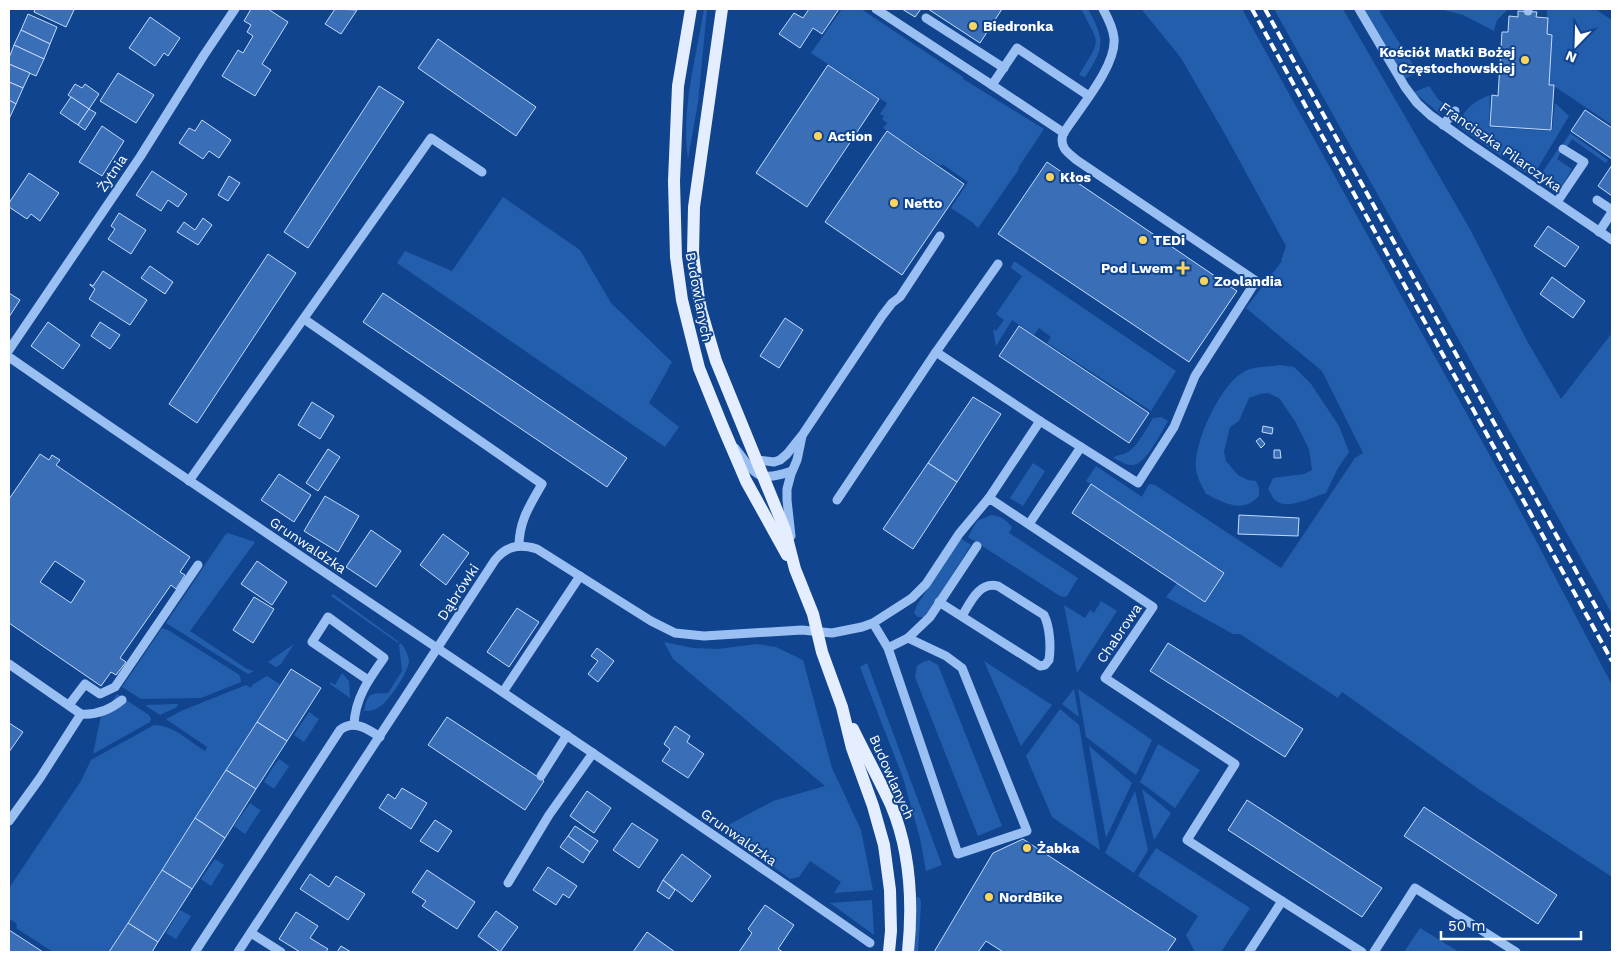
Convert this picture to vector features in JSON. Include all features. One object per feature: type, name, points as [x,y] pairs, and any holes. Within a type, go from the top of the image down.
[{"type":"main road","name":"Budowlanych","points":[[691,9],[678,86],[673,195],[676,257],[684,310],[695,355],[746,481],[796,569]]},
{"type":"main road","name":"Budowlanych","points":[[722,9],[694,207],[694,260],[701,310],[712,350],[785,530],[796,569],[813,612],[822,652],[842,707],[852,748],[873,806],[884,845],[889,875],[891,902],[889,952]]},
{"type":"main road","name":"Budowlanych","points":[[842,707],[891,805],[902,840],[909,888],[910,923],[908,952]]},
{"type":"street","name":"Żytnia","points":[[9,350],[140,157],[199,62],[235,9]]},
{"type":"street","points":[[876,9],[1064,133]]},
{"type":"street","points":[[936,352],[1138,483],[1174,427],[1195,376],[1256,281],[1064,150],[1062,138],[1064,133],[1109,65],[1114,46],[1113,32],[1103,9]]},
{"type":"street","name":"Franciszka Pilarczyka","points":[[1359,9],[1405,87],[1417,103],[1443,125],[1612,240]]},
{"type":"street","points":[[926,18],[1004,68]]},
{"type":"street","points":[[992,86],[1017,48],[1089,96]]},
{"type":"street","points":[[1443,125],[1455,111]]},
{"type":"street","points":[[189,481],[431,138],[482,172]]},
{"type":"street","points":[[1557,202],[1584,162],[1563,149]]},
{"type":"street","points":[[1597,200],[1612,211],[1600,232]]},
{"type":"street","points":[[757,460],[770,463],[780,460],[787,454],[803,434],[882,316],[892,303],[900,297],[940,236]]},
{"type":"street","points":[[837,500],[936,352],[998,264]]},
{"type":"street","points":[[304,319],[542,484],[523,520],[519,546],[542,552],[651,621],[679,634],[704,636],[787,631],[832,634],[873,623],[920,591],[959,534],[989,498],[1040,421]]},
{"type":"street","name":"Grunwaldzka","points":[[9,357],[189,481],[567,735],[870,944]]},
{"type":"street","points":[[796,569],[786,500],[788,486],[803,434]]},
{"type":"street","points":[[728,438],[759,476],[774,477],[792,471]]},
{"type":"street","points":[[1029,524],[1081,447]]},
{"type":"street","name":"Chabrowa","points":[[989,498],[1153,607],[1105,678],[1235,764],[1187,840],[1282,901]]},
{"type":"street","name":"Dąbrówki","points":[[238,952],[498,556],[505,550],[519,546]]},
{"type":"street","points":[[888,648],[908,638],[930,617],[977,546]]},
{"type":"street","points":[[69,705],[85,684],[100,694],[115,687],[198,565]]},
{"type":"street","points":[[503,692],[580,576]]},
{"type":"street","points":[[939,602],[1040,666],[1049,660],[1050,641],[1044,615],[998,586],[992,584],[978,590],[962,616]]},
{"type":"street","points":[[354,725],[354,714],[358,701],[368,680],[384,658],[328,617],[312,642],[368,680]]},
{"type":"street","points":[[873,623],[888,648],[958,854],[1027,830],[962,668],[946,656],[908,638]]},
{"type":"street","points":[[9,664],[81,714],[92,715],[122,700]]},
{"type":"street","points":[[9,821],[40,778],[81,714]]},
{"type":"street","points":[[195,952],[338,733],[343,728],[354,725],[380,737]]},
{"type":"street","points":[[541,776],[567,735]]},
{"type":"street","points":[[508,883],[549,816],[593,753]]},
{"type":"street","points":[[1374,952],[1415,888],[1516,952]]},
{"type":"street","points":[[1248,952],[1282,901],[1362,952]]},
{"type":"street","points":[[251,932],[281,952]]},
{"type":"shaded area","points":[[704,9],[707,9],[698,102],[688,159],[686,121],[688,102]]},
{"type":"shaded area","points":[[842,9],[861,9],[963,77],[963,79],[1044,129],[978,228],[951,208],[968,182],[883,128],[887,123],[882,119],[884,116],[880,114],[887,103],[811,53]]},
{"type":"shaded area","points":[[1081,9],[1088,9],[1100,36],[1099,50],[1092,67],[1085,77],[1079,75],[1095,48],[1096,42]]},
{"type":"shaded area","points":[[1143,9],[1242,9],[1514,499],[1612,685],[1612,877],[1480,790],[1342,692],[1338,698],[1240,634],[1233,634],[1166,597],[1177,583],[1205,602],[1224,573],[1086,481],[1096,466],[1142,497],[1149,484],[1155,485],[1281,568],[1355,458],[1363,453],[1322,371],[1246,308],[1282,261],[1286,246],[1181,58]]},
{"type":"shaded area","points":[[1274,9],[1343,9],[1471,231],[1527,341],[1561,399],[1612,333],[1612,614]]},
{"type":"shaded area","points":[[1364,9],[1387,9],[1379,11],[1418,72],[1405,79]]},
{"type":"shaded area","points":[[1440,9],[1508,9],[1497,20],[1494,31],[1463,15]]},
{"type":"shaded area","points":[[1547,9],[1595,9],[1612,20],[1612,125],[1554,86],[1549,85],[1552,35],[1547,34]]},
{"type":"shaded area","points":[[1429,86],[1438,99],[1448,107],[1440,114],[1414,92]]},
{"type":"shaded area","points":[[1490,95],[1489,127],[1552,131],[1555,103],[1569,116],[1533,176],[1516,168],[1521,161],[1508,151],[1502,157],[1459,127],[1470,106]]},
{"type":"shaded area","points":[[1570,133],[1608,160],[1606,163],[1572,139],[1567,147],[1563,144]]},
{"type":"shaded area","points":[[1558,149],[1561,152],[1557,159],[1572,169],[1561,188],[1552,189],[1540,181],[1540,176]]},
{"type":"shaded area","points":[[503,197],[580,250],[611,303],[672,362],[649,403],[679,427],[665,447],[397,263],[405,251],[452,271]]},
{"type":"shaded area","points":[[1014,261],[1176,371],[1151,411],[1047,343],[1051,337],[1039,328],[1034,335],[1012,320],[996,346],[993,329],[996,331],[1004,320],[996,314],[1022,276],[1011,268]]},
{"type":"shaded area","points":[[1279,365],[1294,367],[1311,384],[1339,426],[1349,452],[1338,468],[1326,493],[1293,504],[1286,504],[1275,500],[1268,489],[1273,478],[1304,474],[1312,470],[1309,449],[1295,421],[1279,398],[1268,393],[1249,398],[1239,421],[1230,427],[1224,451],[1226,461],[1238,475],[1248,480],[1256,481],[1259,488],[1259,496],[1246,505],[1240,506],[1206,494],[1197,476],[1196,458],[1204,430],[1218,400],[1236,378],[1245,371],[1257,367]]},
{"type":"shaded area","points":[[1161,417],[1168,421],[1142,461],[1131,465],[1113,458],[1132,449],[1153,418]]},
{"type":"shaded area","points":[[1033,463],[1045,471],[1023,506],[1010,498]]},
{"type":"shaded area","points":[[991,515],[1005,520],[1012,527],[1009,533],[1078,578],[1067,596],[1060,596],[968,537],[977,521]]},
{"type":"shaded area","points":[[228,533],[255,542],[190,631],[247,669],[254,671],[248,674],[166,623]]},
{"type":"shaded area","points":[[960,538],[971,545],[926,617],[918,617],[914,613],[917,605]]},
{"type":"shaded area","points":[[333,594],[399,642],[331,596]]},
{"type":"shaded area","points":[[1101,601],[1117,611],[1077,673],[1064,605],[1085,618],[1090,610],[1094,613]]},
{"type":"shaded area","points":[[162,628],[238,674],[241,682],[201,698],[141,699],[122,687]]},
{"type":"shaded area","points":[[664,642],[693,648],[718,649],[757,644],[776,647],[803,660],[832,768],[861,830],[873,890],[834,893],[841,882],[810,861],[799,877],[790,879],[721,829],[773,801],[825,786],[673,659]]},
{"type":"shaded area","points":[[401,643],[409,661],[402,679],[383,704],[374,710],[364,711],[369,697],[374,694],[388,693],[402,671],[399,645]]},
{"type":"shaded area","points":[[294,644],[281,664],[276,667],[268,662]]},
{"type":"shaded area","points":[[929,660],[938,665],[1002,826],[978,836],[915,677],[917,666]]},
{"type":"shaded area","points":[[984,661],[1052,705],[1021,746]]},
{"type":"shaded area","points":[[867,663],[942,865],[926,871],[920,838],[903,778],[860,667]]},
{"type":"shaded area","points":[[342,673],[349,681],[350,698],[330,684],[331,682],[335,685]]},
{"type":"shaded area","points":[[267,676],[281,685],[109,952],[53,952],[16,928],[16,923],[9,919],[9,888],[81,781],[91,760],[154,725],[168,728],[181,734],[205,751],[207,747],[166,719],[246,685],[251,688],[252,685]]},
{"type":"shaded area","points":[[1074,689],[1079,717],[1062,704]]},
{"type":"shaded area","points":[[1078,689],[1152,740],[1136,775],[1086,737]]},
{"type":"shaded area","points":[[117,694],[149,715],[150,722],[93,754],[102,711],[105,712]]},
{"type":"shaded area","points":[[178,704],[177,707],[160,715],[146,706],[147,705]]},
{"type":"shaded area","points":[[1060,709],[1079,725],[1100,850],[1052,817],[1026,756]]},
{"type":"shaded area","points":[[309,712],[319,719],[304,742],[294,735]]},
{"type":"shaded area","points":[[1158,744],[1200,770],[1175,808],[1140,782]]},
{"type":"shaded area","points":[[1089,746],[1132,783],[1106,838]]},
{"type":"shaded area","points":[[279,759],[289,766],[274,789],[264,782]]},
{"type":"shaded area","points":[[1142,789],[1171,813],[1154,840]]},
{"type":"shaded area","points":[[1135,791],[1148,850],[1134,873],[1105,853]]},
{"type":"shaded area","points":[[250,803],[260,811],[245,834],[234,826]]},
{"type":"shaded area","points":[[1156,848],[1250,908],[1221,952],[1195,952],[1186,935],[1198,916],[1138,876]]},
{"type":"shaded area","points":[[215,859],[224,865],[211,886],[201,879]]},
{"type":"shaded area","points":[[917,897],[920,898],[921,903],[918,952],[912,952],[915,899]]},
{"type":"shaded area","points":[[872,900],[874,935],[830,903]]},
{"type":"shaded area","points":[[180,910],[191,916],[176,939],[166,933]]},
{"type":"shaded area","points":[[1420,928],[1459,952],[1404,952]]},
{"type":"building","points":[[35,9],[74,10],[66,27],[34,12]]},
{"type":"building","points":[[251,9],[268,9],[288,22],[262,64],[271,70],[255,96],[222,76],[238,50],[243,53],[253,36],[247,32],[251,25],[244,21]]},
{"type":"building","points":[[335,9],[357,10],[341,34],[325,24]]},
{"type":"building","points":[[809,9],[839,9],[822,34],[813,28],[800,48],[779,34],[794,13],[803,18]]},
{"type":"building","points":[[902,9],[921,9],[915,17]]},
{"type":"building","name":"Biedronka","points":[[928,9],[1002,9],[980,43]]},
{"type":"building","name":"Kościół Matki Bożej Częstochowskiej","points":[[1518,11],[1537,12],[1536,17],[1548,18],[1547,34],[1552,35],[1549,85],[1554,85],[1551,130],[1490,126],[1492,95],[1498,96],[1502,32],[1508,32],[1509,16],[1518,17]]},
{"type":"building","points":[[28,14],[57,27],[50,44],[21,30]]},
{"type":"building","points":[[150,17],[180,38],[168,56],[164,53],[155,66],[129,48]]},
{"type":"building","points":[[21,30],[50,44],[44,59],[14,45]]},
{"type":"building","points":[[438,39],[536,107],[516,136],[418,68]]},
{"type":"building","points":[[14,45],[44,59],[36,76],[9,64],[9,58]]},
{"type":"building","points":[[9,64],[30,73],[23,88],[9,82]]},
{"type":"building","name":"Action","points":[[828,65],[879,99],[807,207],[756,173]]},
{"type":"building","points":[[118,73],[154,95],[136,123],[100,101]]},
{"type":"building","points":[[9,82],[23,88],[16,104],[9,100]]},
{"type":"building","points":[[75,84],[82,88],[85,84],[99,94],[89,109],[68,95]]},
{"type":"building","points":[[379,86],[404,102],[308,248],[284,232]]},
{"type":"building","points":[[71,97],[89,109],[78,125],[60,113]]},
{"type":"building","points":[[9,100],[16,104],[9,119]]},
{"type":"building","points":[[89,109],[96,113],[85,130],[78,125]]},
{"type":"building","points":[[1585,110],[1612,128],[1612,159],[1571,131]]},
{"type":"building","points":[[202,120],[231,140],[219,158],[209,151],[203,159],[179,143],[189,128],[195,131]]},
{"type":"building","points":[[102,126],[124,141],[102,176],[79,162]]},
{"type":"building","name":"Netto","points":[[887,131],[964,184],[902,275],[825,222]]},
{"type":"building","points":[[1047,162],[1237,291],[1189,362],[998,234]]},
{"type":"building","points":[[1612,165],[1612,196],[1598,186]]},
{"type":"building","points":[[152,171],[187,194],[178,207],[168,200],[161,211],[136,195]]},
{"type":"building","points":[[29,173],[59,193],[40,221],[31,214],[27,219],[9,207],[9,203]]},
{"type":"building","points":[[229,176],[240,183],[228,201],[218,195]]},
{"type":"building","points":[[119,213],[146,230],[131,254],[108,239],[115,229],[111,226]]},
{"type":"building","points":[[203,218],[212,225],[198,245],[177,232],[184,222],[195,230]]},
{"type":"building","points":[[1548,226],[1579,247],[1565,267],[1534,246]]},
{"type":"building","points":[[268,254],[296,273],[197,423],[169,404]]},
{"type":"building","points":[[150,266],[173,282],[165,294],[141,278]]},
{"type":"building","points":[[103,271],[147,300],[130,325],[89,299],[95,289],[90,284],[93,286]]},
{"type":"building","points":[[1552,277],[1585,301],[1573,318],[1540,294]]},
{"type":"building","points":[[9,293],[20,300],[9,317]]},
{"type":"building","points":[[383,293],[627,458],[607,487],[363,322]]},
{"type":"building","points":[[785,318],[803,330],[779,368],[760,356]]},
{"type":"building","points":[[48,322],[80,345],[63,369],[31,346]]},
{"type":"building","points":[[100,322],[120,335],[110,349],[91,336]]},
{"type":"building","points":[[1019,326],[1149,413],[1129,443],[999,356]]},
{"type":"building","points":[[973,397],[1001,414],[957,482],[928,463]]},
{"type":"building","points":[[312,402],[334,416],[320,439],[298,425]]},
{"type":"building","points":[[1263,426],[1273,428],[1272,434],[1262,432]]},
{"type":"building","points":[[1260,438],[1265,444],[1261,448],[1256,441]]},
{"type":"building","points":[[328,449],[340,457],[318,491],[306,483]]},
{"type":"building","points":[[1274,450],[1280,450],[1281,458],[1274,458]]},
{"type":"building","points":[[40,454],[49,460],[52,455],[60,460],[56,465],[190,557],[180,572],[185,575],[176,589],[171,585],[120,658],[126,662],[116,675],[111,672],[101,686],[9,623],[9,499]],"holes":[[[55,561],[85,581],[71,603],[40,582]]]},
{"type":"building","points":[[928,463],[957,482],[913,549],[883,529]]},
{"type":"building","points":[[279,474],[311,495],[294,522],[261,500]]},
{"type":"building","points":[[1091,484],[1224,573],[1205,602],[1072,513]]},
{"type":"building","points":[[325,496],[359,516],[338,552],[304,531]]},
{"type":"building","points":[[1239,515],[1299,518],[1298,536],[1238,534]]},
{"type":"building","points":[[371,530],[401,551],[376,587],[346,567]]},
{"type":"building","points":[[443,534],[469,553],[446,585],[420,565]]},
{"type":"building","points":[[257,561],[287,582],[272,605],[241,584]]},
{"type":"building","points":[[254,597],[274,609],[253,643],[233,630]]},
{"type":"building","points":[[517,608],[539,622],[509,667],[487,652]]},
{"type":"building","points":[[1168,643],[1303,729],[1285,757],[1150,671]]},
{"type":"building","points":[[597,648],[614,661],[598,682],[588,674],[598,661],[591,656]]},
{"type":"building","points":[[291,669],[321,688],[287,741],[257,722]]},
{"type":"building","points":[[447,717],[544,781],[525,810],[428,745]]},
{"type":"building","points":[[257,722],[287,741],[256,789],[226,770]]},
{"type":"building","points":[[9,723],[23,732],[9,752]]},
{"type":"building","points":[[675,726],[690,736],[687,742],[704,754],[688,778],[662,761],[670,749],[664,744]]},
{"type":"building","points":[[226,770],[256,789],[225,838],[195,818]]},
{"type":"building","points":[[402,788],[427,803],[411,829],[379,808],[388,794],[395,799]]},
{"type":"building","points":[[587,791],[611,808],[594,833],[570,816]]},
{"type":"building","points":[[1247,800],[1382,888],[1362,917],[1228,830]]},
{"type":"building","points":[[1424,807],[1557,895],[1538,924],[1404,836]]},
{"type":"building","points":[[195,818],[225,838],[192,889],[162,870]]},
{"type":"building","points":[[435,820],[452,831],[438,852],[420,841]]},
{"type":"building","points":[[632,823],[658,840],[639,868],[613,850]]},
{"type":"building","points":[[575,826],[598,841],[590,852],[568,836]]},
{"type":"building","points":[[568,836],[590,852],[583,863],[560,847]]},
{"type":"building","points":[[1023,839],[1176,939],[1167,952],[1003,952],[986,941],[978,952],[934,952],[993,853]]},
{"type":"building","points":[[682,854],[711,876],[692,902],[663,880]]},
{"type":"building","points":[[548,867],[577,886],[569,898],[563,894],[556,905],[533,890]]},
{"type":"building","points":[[162,870],[192,889],[158,942],[128,923]]},
{"type":"building","points":[[427,870],[475,902],[457,929],[422,906],[426,901],[412,892]]},
{"type":"building","points":[[310,874],[329,887],[336,876],[365,894],[348,920],[300,889]]},
{"type":"building","points":[[663,880],[675,890],[669,899],[657,891]]},
{"type":"building","points":[[765,905],[794,925],[778,949],[783,952],[739,952],[752,933],[748,929]]},
{"type":"building","points":[[496,911],[518,927],[500,952],[478,936]]},
{"type":"building","points":[[296,912],[318,926],[310,938],[328,949],[326,952],[300,952],[279,939]]},
{"type":"building","points":[[128,923],[158,942],[152,952],[109,952]]},
{"type":"building","points":[[9,930],[43,952],[9,952]]},
{"type":"building","points":[[647,932],[675,952],[633,952]]},
{"type":"building","points":[[341,946],[351,952],[337,952]]},
{"type":"railway","points":[[1252,9],[1612,661]]},
{"type":"railway","points":[[1265,9],[1612,636]]},
{"type":"place","name":"Biedronka","points":[[973,26]]},
{"type":"place","name":"Kościół Matki Bożej Częstochowskiej","points":[[1525,60]]},
{"type":"place","name":"Action","points":[[818,136]]},
{"type":"place","name":"Kłos","points":[[1050,177]]},
{"type":"place","name":"Netto","points":[[894,203]]},
{"type":"place","name":"TEDi","points":[[1143,240]]},
{"type":"place","name":"Pod Lwem","points":[[1183,268]]},
{"type":"place","name":"Zoolandia","points":[[1204,281]]},
{"type":"place","name":"Żabka","points":[[1027,848]]},
{"type":"place","name":"NordBike","points":[[989,897]]}]
